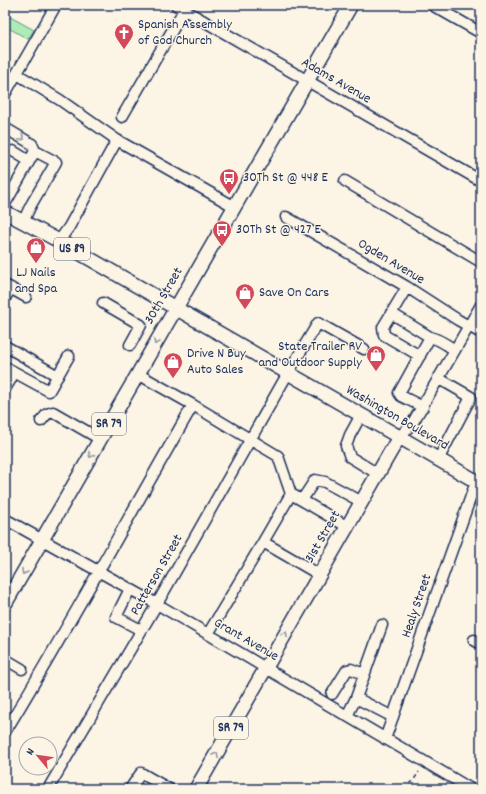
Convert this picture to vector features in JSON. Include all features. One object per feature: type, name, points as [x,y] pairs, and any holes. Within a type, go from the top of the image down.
[{"type":"main road","name":"30th Street","points":[[6,599],[42,540],[351,5]]},
{"type":"main road","name":"Washington Boulevard","points":[[5,212],[59,241],[480,483]]},
{"type":"main road","name":"31st Street","points":[[196,789],[399,437]]},
{"type":"street","points":[[5,94],[56,5]]},
{"type":"street","points":[[432,5],[481,32]]},
{"type":"street","points":[[122,117],[180,7]]},
{"type":"street","name":"Adams Avenue","points":[[180,7],[481,181]]},
{"type":"street","points":[[17,74],[60,100],[117,140],[235,207]]},
{"type":"street","points":[[5,128],[32,144],[36,151],[56,162],[23,222]]},
{"type":"street","points":[[59,241],[69,227],[117,140]]},
{"type":"street","points":[[13,151],[29,162]]},
{"type":"street","points":[[5,204],[36,151]]},
{"type":"street","points":[[345,181],[481,262]]},
{"type":"street","name":"Ogden Avenue","points":[[286,217],[407,287],[481,333]]},
{"type":"street","points":[[5,298],[8,286],[26,297]]},
{"type":"street","points":[[407,287],[383,327],[384,335],[420,356]]},
{"type":"street","points":[[103,303],[141,325],[130,345]]},
{"type":"street","name":"31st Street","points":[[399,437],[412,424],[423,407],[438,378],[481,305]]},
{"type":"street","points":[[391,313],[430,337],[440,340],[455,350]]},
{"type":"street","name":"Patterson Street","points":[[48,789],[157,604],[318,323],[364,349]]},
{"type":"street","points":[[423,407],[401,396],[399,393],[430,337]]},
{"type":"street","points":[[5,346],[58,376]]},
{"type":"street","points":[[5,367],[49,391],[69,356]]},
{"type":"street","points":[[138,374],[278,456],[291,494],[348,527]]},
{"type":"street","points":[[438,378],[472,397],[438,460]]},
{"type":"street","points":[[5,389],[11,379]]},
{"type":"street","points":[[5,732],[99,572],[137,502],[193,405]]},
{"type":"street","points":[[41,421],[47,414],[53,412],[100,439]]},
{"type":"street","points":[[361,415],[346,446],[350,457],[378,474]]},
{"type":"street","points":[[302,500],[315,480],[325,482],[362,502]]},
{"type":"street","name":"Healy Street","points":[[385,739],[480,483]]},
{"type":"street","points":[[208,634],[291,494]]},
{"type":"street","name":"Grant Avenue","points":[[5,519],[157,604],[471,789]]},
{"type":"street","points":[[263,542],[320,575]]},
{"type":"street","points":[[130,589],[116,617],[141,630]]},
{"type":"street","points":[[347,716],[356,698],[382,625]]},
{"type":"street","points":[[5,659],[22,669]]},
{"type":"street","points":[[332,694],[347,670],[351,669],[364,674]]},
{"type":"street","points":[[356,698],[393,717]]},
{"type":"street","points":[[130,789],[141,773],[169,789]]},
{"type":"path","points":[[405,789],[419,772]]},
{"type":"green space","points":[[5,14],[34,30],[28,39],[5,26]]},
{"type":"tunnel","points":[[5,147],[13,151]]},
{"type":"place","name":"Spanish Assembly of God Church","points":[[124,50]]},
{"type":"place","name":"30Th St @ 448 E","points":[[229,195]]},
{"type":"place","name":"30Th St @ 427 E","points":[[222,247]]},
{"type":"place","name":"LJ Nails and Spa","points":[[36,264]]},
{"type":"place","name":"Save On Cars","points":[[245,310]]},
{"type":"place","name":"State Trailer RV and Outdoor Supply","points":[[376,372]]},
{"type":"place","name":"Drive N Buy Auto Sales","points":[[173,379]]}]
